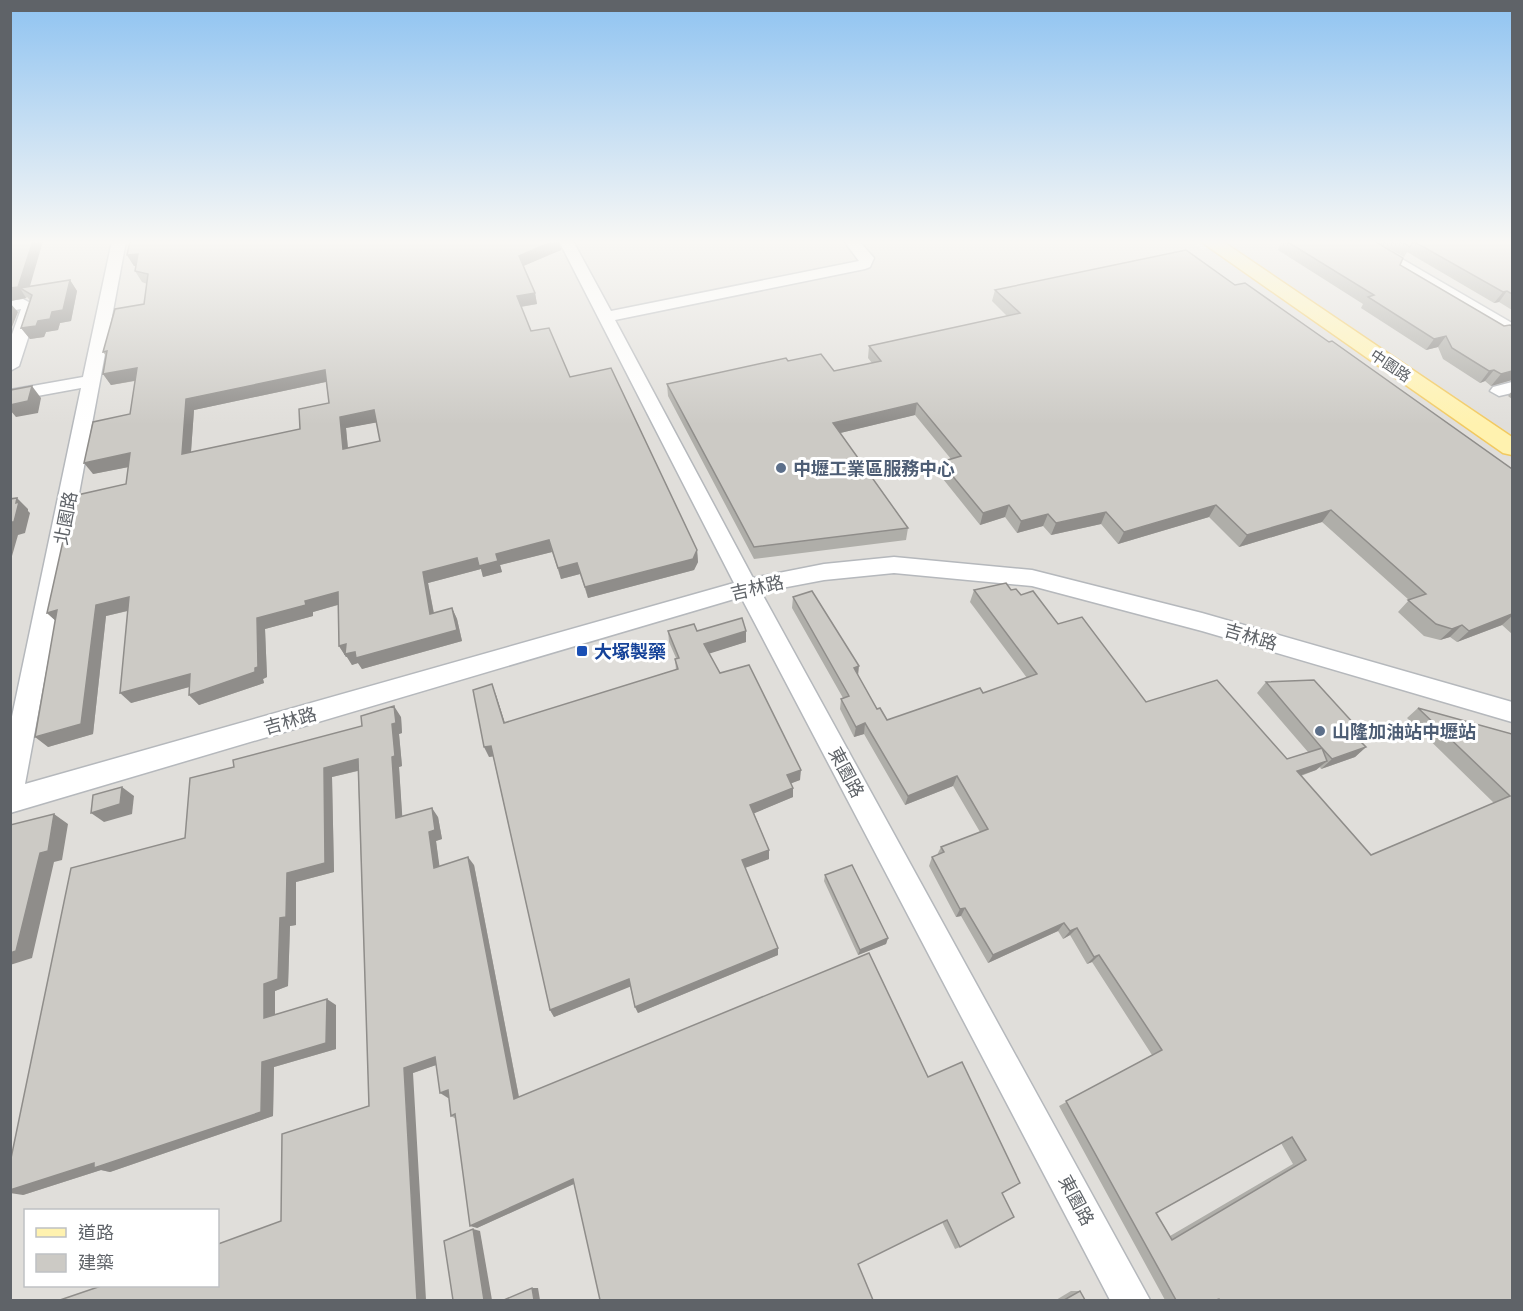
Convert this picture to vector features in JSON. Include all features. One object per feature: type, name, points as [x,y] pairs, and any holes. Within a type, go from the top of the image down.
[{"type":"main road","name":"中園路","points":[[1302,302],[1512,448]]},
{"type":"main road","name":"中園路","points":[[1309,302],[1512,433]]},
{"type":"street","name":"北園路","points":[[10,794],[107,302]]},
{"type":"street","name":"東園路","points":[[598,302],[747,587],[1131,1300]]},
{"type":"street","points":[[606,317],[678,302]]},
{"type":"street","points":[[1464,302],[1512,330]]},
{"type":"street","points":[[10,306],[23,304],[30,307],[10,366]]},
{"type":"street","points":[[10,396],[91,381]]},
{"type":"street","name":"吉林路","points":[[10,801],[747,587],[824,572],[894,566],[964,570],[1032,578],[1202,622],[1512,712]]},
{"type":"shaded area","points":[[10,302],[1512,302],[1512,1300],[11,1300]]},
{"type":"building","points":[[30,302],[65,302],[63,310],[52,312],[50,319],[38,321],[36,326],[21,328]]},
{"type":"building","points":[[144,302],[519,302],[531,331],[549,328],[570,377],[611,368],[697,550],[693,559],[585,587],[577,563],[558,568],[549,540],[496,554],[498,561],[479,566],[477,558],[423,572],[430,614],[452,608],[457,630],[356,658],[355,652],[345,654],[346,644],[339,646],[338,592],[305,601],[306,605],[257,618],[258,667],[255,668],[255,672],[189,695],[190,674],[120,693],[129,597],[96,605],[81,724],[35,737],[57,610],[47,613],[73,496],[126,484],[130,453],[84,463],[93,422],[130,414],[137,368],[103,374],[107,351],[103,352],[115,309]],"holes":[[[325,370],[329,403],[299,409],[300,429],[182,454],[186,399]],[[374,410],[380,441],[343,449],[340,417]]]},
{"type":"building","points":[[1008,302],[1272,302],[1329,342],[1332,341],[1512,469],[1512,614],[1469,631],[1462,625],[1452,629],[1436,624],[1408,600],[1426,594],[1331,510],[1247,535],[1216,505],[1124,532],[1106,512],[1056,523],[1048,514],[1021,521],[1009,505],[983,513],[941,462],[961,456],[917,403],[833,423],[908,528],[754,547],[667,384],[786,358],[788,361],[821,354],[834,371],[881,361],[869,346],[1020,313]]},
{"type":"building","points":[[1376,302],[1463,302],[1504,326],[1512,326],[1512,371],[1501,374],[1494,370],[1489,371],[1452,348],[1446,336],[1434,339]]},
{"type":"building","points":[[32,386],[28,401],[10,405],[11,390]]},
{"type":"building","points":[[17,498],[16,503],[19,502],[14,522],[10,522],[10,499]]},
{"type":"building","points":[[1006,583],[1011,590],[1016,589],[1021,595],[1033,591],[1058,624],[1082,617],[1146,702],[1217,680],[1287,759],[1322,748],[1327,761],[1297,771],[1371,855],[1510,796],[1418,708],[1512,734],[1512,1300],[1176,1300],[1066,1101],[1162,1050],[1099,955],[1094,957],[1077,928],[1070,931],[1064,923],[993,955],[965,908],[960,909],[932,857],[944,852],[941,847],[988,829],[957,776],[908,796],[865,723],[856,727],[841,699],[849,696],[793,597],[812,591],[859,666],[854,668],[877,709],[880,708],[887,720],[980,688],[983,693],[1037,674],[974,590]],"holes":[[[1292,1137],[1306,1160],[1172,1240],[1156,1213]]]},
{"type":"building","points":[[742,618],[746,631],[704,644],[720,673],[749,665],[801,770],[787,775],[793,788],[750,805],[769,850],[742,860],[778,948],[635,1007],[629,979],[550,1010],[491,746],[484,747],[473,690],[492,684],[504,723],[678,669],[675,659],[679,658],[668,631],[694,624],[697,631]]},
{"type":"building","points":[[1314,680],[1366,737],[1359,740],[1366,747],[1332,759],[1266,682]]},
{"type":"building","points":[[394,706],[396,723],[392,724],[395,756],[392,757],[396,818],[432,808],[435,830],[429,832],[434,868],[468,857],[514,1099],[869,953],[928,1077],[962,1062],[1020,1183],[1002,1193],[1014,1217],[960,1247],[947,1220],[858,1264],[873,1300],[600,1300],[573,1179],[470,1226],[455,1114],[451,1116],[448,1090],[440,1093],[435,1057],[404,1068],[417,1300],[60,1300],[98,1287],[219,1287],[219,1244],[281,1221],[282,1134],[369,1106],[358,759],[324,768],[325,863],[287,873],[286,917],[280,918],[278,979],[264,984],[264,1018],[327,999],[326,1043],[262,1062],[261,1112],[94,1168],[94,1163],[10,1190],[10,1163],[71,868],[185,838],[190,778],[234,767],[233,760],[362,726],[361,716]]},
{"type":"building","points":[[122,787],[120,804],[91,813],[93,795]]},
{"type":"building","points":[[54,814],[48,851],[40,853],[16,951],[10,953],[10,825]]},
{"type":"building","points":[[852,865],[888,938],[860,950],[825,875]]},
{"type":"building","points":[[473,1229],[484,1300],[453,1300],[444,1241]]},
{"type":"building","points":[[532,1288],[534,1300],[504,1300]]},
{"type":"building","points":[[1080,1291],[1085,1300],[1064,1300]]},
{"type":"place","name":"中壢工業區服務中心","points":[[781,468]]},
{"type":"place","name":"大塚製藥","points":[[582,651]]},
{"type":"place","name":"山隆加油站中壢站","points":[[1320,731]]}]
